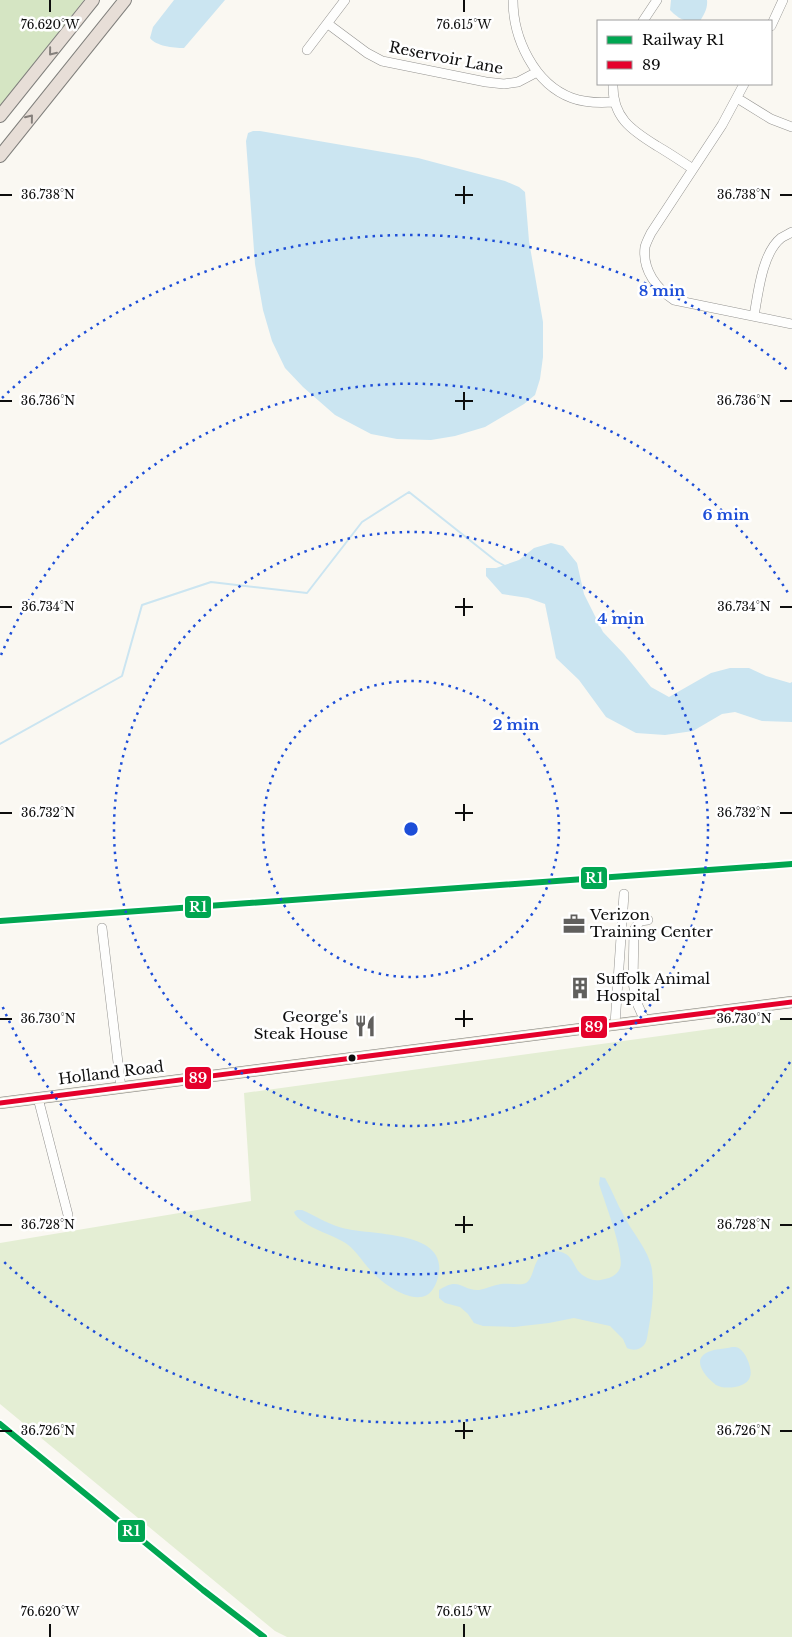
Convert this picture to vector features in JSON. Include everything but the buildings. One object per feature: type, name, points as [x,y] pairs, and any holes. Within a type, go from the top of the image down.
[{"type":"highway","points":[[0,116],[93,0]]},
{"type":"highway","points":[[0,156],[125,0]]},
{"type":"main road","name":"Holland Road","points":[[0,1103],[792,1002]]},
{"type":"street","points":[[307,50],[345,0]]},
{"type":"street","points":[[513,0],[517,32],[537,72],[555,89],[571,98],[590,102],[614,102]]},
{"type":"street","points":[[644,20],[657,0]]},
{"type":"street","points":[[772,24],[782,0]]},
{"type":"street","name":"Reservoir Lane","points":[[328,24],[372,56],[394,64],[504,84],[518,82],[537,72]]},
{"type":"street","points":[[612,85],[614,102],[622,118],[631,129],[693,169]]},
{"type":"street","points":[[744,85],[693,169],[651,232],[645,248],[646,265],[654,282],[664,294],[674,300],[792,324]]},
{"type":"street","points":[[737,98],[771,120],[792,127]]},
{"type":"street","points":[[754,316],[762,273],[768,257],[780,239],[792,232]]},
{"type":"street","points":[[615,1024],[624,894]]},
{"type":"street","points":[[645,1020],[633,989],[633,961],[635,926],[640,921],[648,920]]},
{"type":"street","points":[[102,928],[121,1088]]},
{"type":"street","points":[[38,1098],[68,1215]]},
{"type":"green space","points":[[0,0],[84,0],[0,106]]},
{"type":"green space","points":[[792,1018],[792,1637],[287,1637],[275,1631],[0,1404],[0,1243],[251,1201],[244,1093]]},
{"type":"water","points":[[174,0],[225,0],[184,48],[160,45],[150,38],[153,27]]},
{"type":"water","points":[[671,0],[707,0],[707,6],[701,20],[686,20],[670,10]]},
{"type":"water","points":[[253,131],[418,158],[505,181],[525,192],[529,241],[543,322],[543,357],[540,379],[535,395],[524,404],[485,427],[455,436],[431,440],[397,439],[371,434],[335,415],[303,387],[285,368],[272,341],[263,310],[255,264],[246,141],[248,133]]},
{"type":"water","points":[[551,543],[563,546],[577,563],[584,594],[603,632],[651,687],[669,697],[711,673],[730,668],[749,668],[766,676],[792,682],[792,722],[762,721],[735,712],[722,714],[693,731],[665,735],[636,733],[606,717],[579,680],[556,658],[545,604],[528,598],[502,594],[486,576],[486,568],[496,568],[519,560],[534,548]]},
{"type":"water","points":[[600,1177],[605,1178],[621,1211],[651,1263],[653,1279],[652,1304],[647,1338],[642,1347],[639,1349],[627,1348],[623,1339],[610,1326],[574,1318],[514,1327],[483,1326],[474,1323],[460,1307],[445,1303],[439,1298],[439,1290],[452,1284],[479,1290],[501,1284],[523,1284],[530,1278],[537,1260],[546,1252],[554,1251],[566,1254],[580,1273],[590,1279],[599,1280],[607,1278],[618,1272],[621,1261],[620,1251],[599,1184]]},
{"type":"water","points":[[302,1210],[339,1227],[401,1237],[417,1241],[430,1248],[438,1258],[439,1272],[434,1288],[427,1295],[420,1297],[405,1295],[397,1291],[376,1276],[347,1244],[315,1229],[297,1217],[294,1212]]},
{"type":"water","points":[[732,1347],[739,1348],[745,1354],[751,1374],[745,1384],[729,1388],[720,1387],[705,1375],[700,1361],[706,1353]]},
{"type":"waterway","points":[[0,744],[122,676],[142,605],[211,582],[307,593],[362,522],[409,492],[496,561],[505,566]]},
{"type":"railway","points":[[0,921],[792,864]]},
{"type":"rail line","name":"R1","points":[[0,921],[792,864]]},
{"type":"rail line","name":"R1","points":[[0,1424],[203,1590],[264,1637]]},
{"type":"transit line","name":"89","points":[[0,1103],[792,1002]]},
{"type":"place","name":"Verizon Training Center","points":[[574,924]]},
{"type":"place","name":"Suffolk Animal Hospital","points":[[580,988]]},
{"type":"place","name":"George's Steak House","points":[[365,1026]]}]
